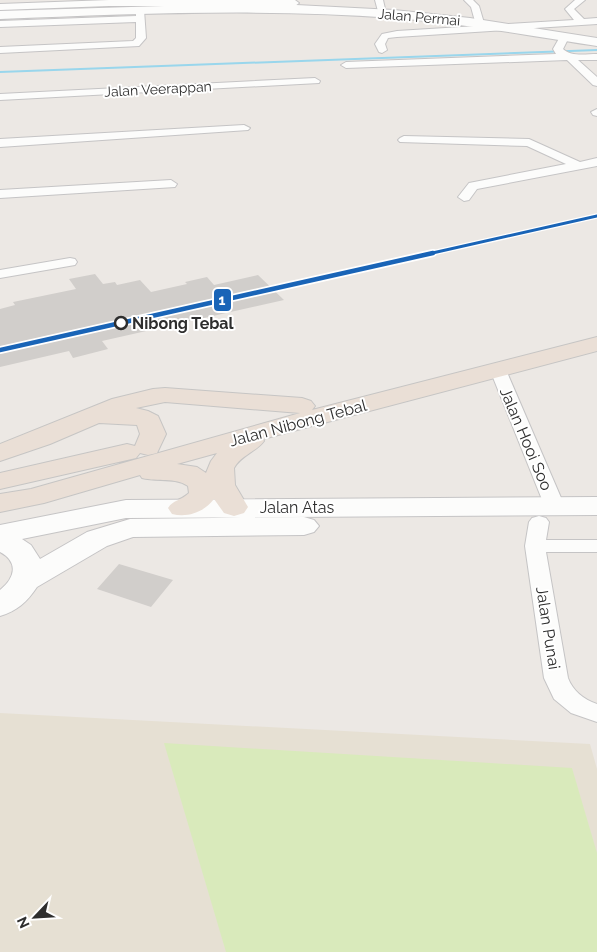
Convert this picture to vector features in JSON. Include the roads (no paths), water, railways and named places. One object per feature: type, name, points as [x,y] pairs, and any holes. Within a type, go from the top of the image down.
[{"type":"highway","name":"Jalan Nibong Tebal","points":[[0,481],[148,447],[476,357],[597,327]]},
{"type":"highway","name":"Jalan Nibong Tebal","points":[[0,503],[34,497],[274,428],[597,344]]},
{"type":"highway","points":[[80,423],[106,409],[148,396],[165,395],[302,406]]},
{"type":"highway","points":[[0,453],[80,423],[100,418],[139,416],[149,421],[153,434],[148,447]]},
{"type":"highway","points":[[234,507],[223,492],[219,482],[224,459],[236,449],[274,428]]},
{"type":"highway","points":[[123,472],[188,473],[196,476],[202,482],[203,495],[195,502],[182,508]]},
{"type":"street","points":[[468,0],[475,6],[478,23]]},
{"type":"street","points":[[580,22],[570,9],[581,0]]},
{"type":"street","points":[[0,7],[34,3],[109,1],[199,4]]},
{"type":"street","name":"Jalan Permai","points":[[0,15],[140,14],[199,4],[296,4],[380,7],[511,28],[563,49],[597,42]]},
{"type":"street","points":[[0,24],[140,14],[141,38],[136,44],[0,50]]},
{"type":"street","points":[[382,50],[380,44],[385,36],[397,34],[597,21]]},
{"type":"street","points":[[346,65],[563,49],[597,57]]},
{"type":"street","points":[[563,49],[597,83]]},
{"type":"street","name":"Jalan Veerappan","points":[[0,97],[315,82]]},
{"type":"street","points":[[0,143],[244,128]]},
{"type":"street","points":[[404,140],[529,143],[577,166]]},
{"type":"street","points":[[464,197],[473,186],[597,162]]},
{"type":"street","points":[[0,194],[171,184]]},
{"type":"street","points":[[0,274],[70,262]]},
{"type":"street","name":"Jalan Hooi Soo","points":[[498,370],[543,525]]},
{"type":"street","name":"Jalan Atas","points":[[0,534],[126,509],[234,507],[543,525],[597,506]]},
{"type":"street","name":"Jalan Atas","points":[[1,605],[17,592],[26,580],[97,539],[130,528],[543,525],[597,521]]},
{"type":"street","points":[[543,525],[597,546]]},
{"type":"street","name":"Jalan Punai","points":[[543,525],[556,678],[562,693],[580,707],[597,713]]},
{"type":"street","points":[[0,541],[14,546],[24,556],[28,567],[26,580]]},
{"type":"waterway","points":[[0,72],[597,50]]},
{"type":"place","name":"Nibong Tebal","points":[[121,323]]}]
